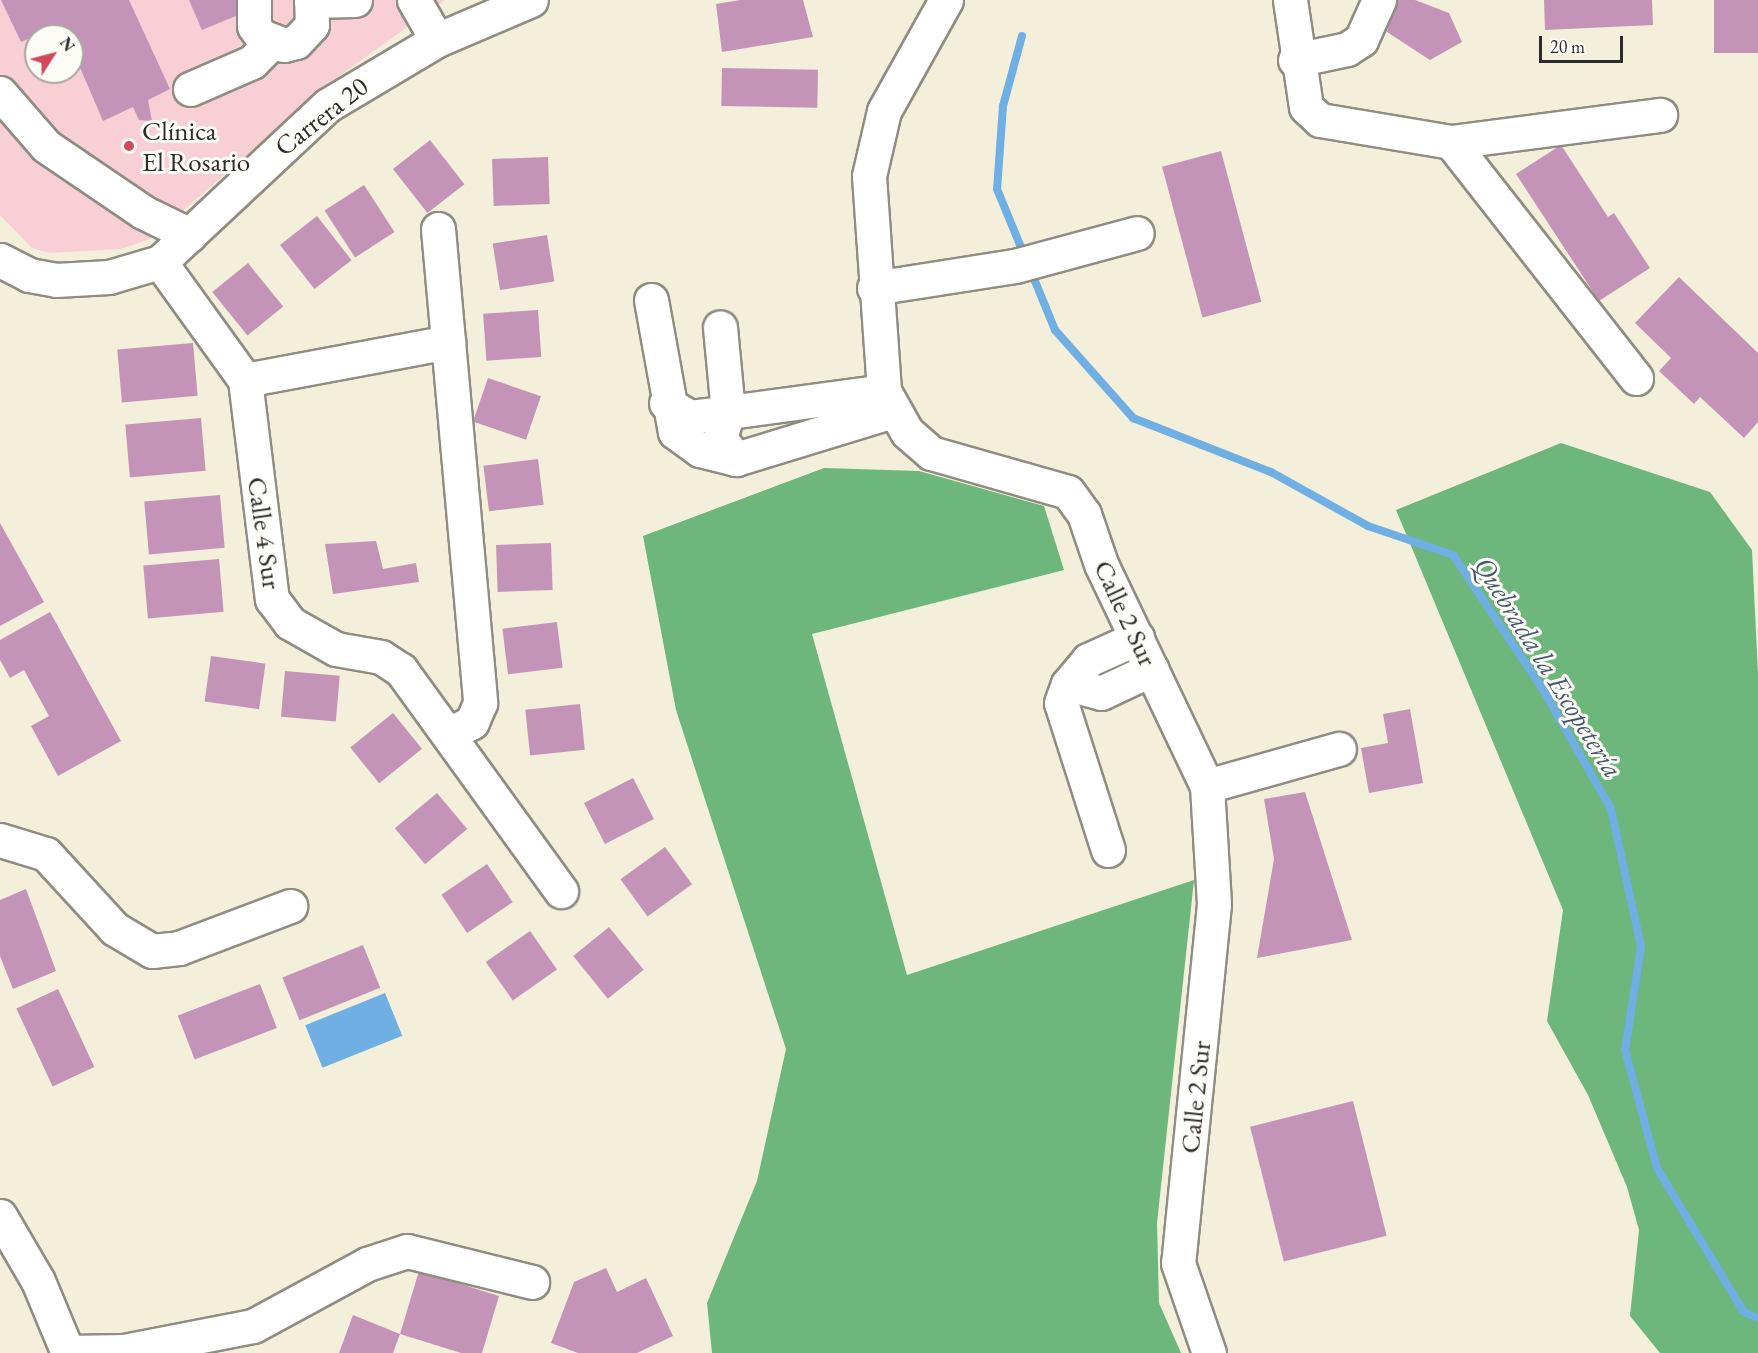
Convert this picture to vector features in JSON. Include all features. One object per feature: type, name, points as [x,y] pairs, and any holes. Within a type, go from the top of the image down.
[{"type":"street","points":[[254,0],[254,26],[272,42],[284,45],[305,35],[314,13],[311,1],[353,0]]},
{"type":"street","points":[[414,0],[437,40]]},
{"type":"street","points":[[888,401],[874,288],[869,176],[884,111],[946,0]]},
{"type":"street","points":[[1290,0],[1295,60],[1306,107],[1320,120],[1382,128],[1451,142],[1660,115]]},
{"type":"street","points":[[1295,60],[1347,49],[1361,40],[1379,0]]},
{"type":"street","name":"Carrera 20","points":[[0,260],[29,275],[65,280],[109,277],[160,262],[282,142],[328,105],[437,40],[510,3]]},
{"type":"street","points":[[190,89],[252,62],[272,42]]},
{"type":"street","points":[[0,93],[46,146],[143,212],[190,235]]},
{"type":"street","points":[[1451,142],[1636,378]]},
{"type":"street","points":[[438,229],[480,704],[472,722],[449,735]]},
{"type":"street","points":[[874,288],[1015,266],[1137,233]]},
{"type":"street","name":"Calle 4 Sur","points":[[160,262],[245,380],[272,599],[290,623],[327,644],[381,657],[401,670],[561,891]]},
{"type":"street","points":[[651,300],[666,403],[675,432],[686,443],[736,459],[888,401]]},
{"type":"street","points":[[720,327],[728,412],[720,439],[736,459]]},
{"type":"street","points":[[245,380],[448,342]]},
{"type":"street","points":[[666,403],[690,417],[728,412],[888,401]]},
{"type":"street","name":"Calle 2 Sur","points":[[888,401],[931,453],[1068,492],[1084,514],[1137,638],[1208,786],[1214,904],[1178,1263],[1209,1353]]},
{"type":"street","points":[[1108,850],[1064,719],[1061,703],[1068,684],[1088,660],[1137,638]]},
{"type":"street","points":[[1068,684],[1101,693],[1152,669]]},
{"type":"street","points":[[1208,786],[1338,749]]},
{"type":"street","points":[[0,840],[46,854],[115,928],[152,951],[179,948],[290,906]]},
{"type":"street","points":[[0,1216],[38,1281],[68,1353],[124,1351],[254,1326],[367,1264],[407,1251],[532,1282]]},
{"type":"shaded area","name":"Clínica El Rosario","points":[[0,0],[445,0],[335,79],[150,239],[121,249],[49,253],[32,248],[0,215]]},
{"type":"green space","points":[[1561,443],[1710,492],[1752,550],[1758,674],[1758,1353],[1660,1353],[1630,1316],[1639,1230],[1627,1187],[1588,1095],[1547,1021],[1563,910],[1396,510]]},
{"type":"green space","points":[[824,468],[919,471],[1044,506],[1064,570],[812,634],[907,975],[1194,880],[1157,1223],[1159,1303],[1181,1353],[712,1353],[707,1303],[757,1181],[786,1049],[676,710],[643,536]]},
{"type":"water","points":[[385,993],[402,1036],[322,1068],[305,1025]]},
{"type":"building","points":[[1,0],[129,0],[170,89],[148,100],[152,121],[139,120],[133,107],[103,121],[84,77],[84,24],[24,24],[24,41],[21,42]]},
{"type":"building","points":[[189,0],[237,0],[243,13],[202,30]]},
{"type":"building","points":[[740,0],[803,0],[813,37],[722,52],[716,4]]},
{"type":"building","points":[[1396,0],[1415,0],[1449,13],[1462,42],[1430,60],[1387,32]]},
{"type":"building","points":[[1544,0],[1652,0],[1653,25],[1545,30]]},
{"type":"building","points":[[1714,0],[1758,0],[1758,53],[1714,53]]},
{"type":"building","points":[[722,68],[818,70],[817,108],[721,106]]},
{"type":"building","points":[[430,140],[464,184],[427,213],[393,169]]},
{"type":"building","points":[[1561,145],[1608,217],[1614,213],[1650,268],[1599,301],[1516,174]]},
{"type":"building","points":[[1221,151],[1261,302],[1202,317],[1162,167]]},
{"type":"building","points":[[548,157],[550,204],[494,206],[492,159]]},
{"type":"building","points":[[364,185],[394,232],[355,258],[325,211]]},
{"type":"building","points":[[317,216],[351,260],[314,289],[280,245]]},
{"type":"building","points":[[547,235],[554,281],[500,290],[493,244]]},
{"type":"building","points":[[248,263],[283,307],[247,335],[212,292]]},
{"type":"building","points":[[1679,277],[1758,353],[1758,422],[1744,438],[1700,397],[1694,404],[1659,371],[1671,358],[1635,323]]},
{"type":"building","points":[[538,310],[541,357],[486,361],[483,314]]},
{"type":"building","points":[[193,343],[198,396],[122,402],[117,350]]},
{"type":"building","points":[[488,378],[541,396],[526,440],[473,421]]},
{"type":"building","points":[[201,418],[206,471],[130,477],[125,425]]},
{"type":"building","points":[[538,459],[544,505],[489,511],[483,466]]},
{"type":"building","points":[[220,495],[225,548],[149,554],[144,502]]},
{"type":"building","points":[[0,523],[44,602],[0,626]]},
{"type":"building","points":[[376,541],[383,569],[416,563],[419,582],[333,594],[325,544]]},
{"type":"building","points":[[551,543],[553,590],[498,592],[496,545]]},
{"type":"building","points":[[219,559],[224,612],[148,618],[143,566]]},
{"type":"building","points":[[50,612],[121,741],[58,776],[31,726],[49,716],[24,670],[10,678],[0,660],[0,640]]},
{"type":"building","points":[[557,622],[563,668],[508,674],[502,629]]},
{"type":"building","points":[[211,656],[265,664],[259,709],[205,702]]},
{"type":"building","points":[[285,671],[340,676],[336,722],[281,717]]},
{"type":"building","points":[[580,704],[585,750],[530,755],[525,710]]},
{"type":"building","points":[[1410,709],[1423,783],[1369,793],[1361,748],[1388,743],[1383,714]]},
{"type":"building","points":[[393,713],[422,749],[379,783],[350,748]]},
{"type":"building","points":[[633,778],[654,819],[605,844],[584,803]]},
{"type":"building","points":[[1305,792],[1352,940],[1257,958],[1274,859],[1264,799]]},
{"type":"building","points":[[437,793],[467,829],[425,864],[395,828]]},
{"type":"building","points":[[665,847],[692,884],[648,917],[621,879]]},
{"type":"building","points":[[487,864],[513,902],[467,933],[441,895]]},
{"type":"building","points":[[26,889],[56,971],[13,989],[0,956],[0,900]]},
{"type":"building","points":[[609,927],[644,970],[608,999],[573,956]]},
{"type":"building","points":[[530,931],[557,970],[513,1000],[486,962]]},
{"type":"building","points":[[363,945],[380,988],[300,1020],[282,978]]},
{"type":"building","points":[[260,984],[277,1028],[195,1059],[178,1016]]},
{"type":"building","points":[[58,989],[94,1067],[53,1086],[16,1008]]},
{"type":"building","points":[[1353,1101],[1387,1236],[1284,1262],[1250,1127]]},
{"type":"building","points":[[606,1268],[617,1292],[646,1278],[673,1336],[637,1353],[578,1353],[551,1343],[574,1282]]},
{"type":"building","points":[[419,1271],[499,1296],[482,1353],[461,1353],[400,1334]]},
{"type":"building","points":[[353,1315],[400,1334],[393,1353],[339,1353]]},
{"type":"waterway","name":"Quebrada la Escopetería","points":[[1022,36],[1003,106],[997,189],[1025,257]]},
{"type":"waterway","name":"Quebrada la Escopetería","points":[[1030,269],[1055,330],[1133,418],[1271,472],[1368,526],[1453,555],[1542,688],[1611,809],[1641,947],[1625,1050],[1657,1168],[1744,1312],[1758,1318]]},
{"type":"place","name":"Clínica El Rosario","points":[[129,146]]}]
